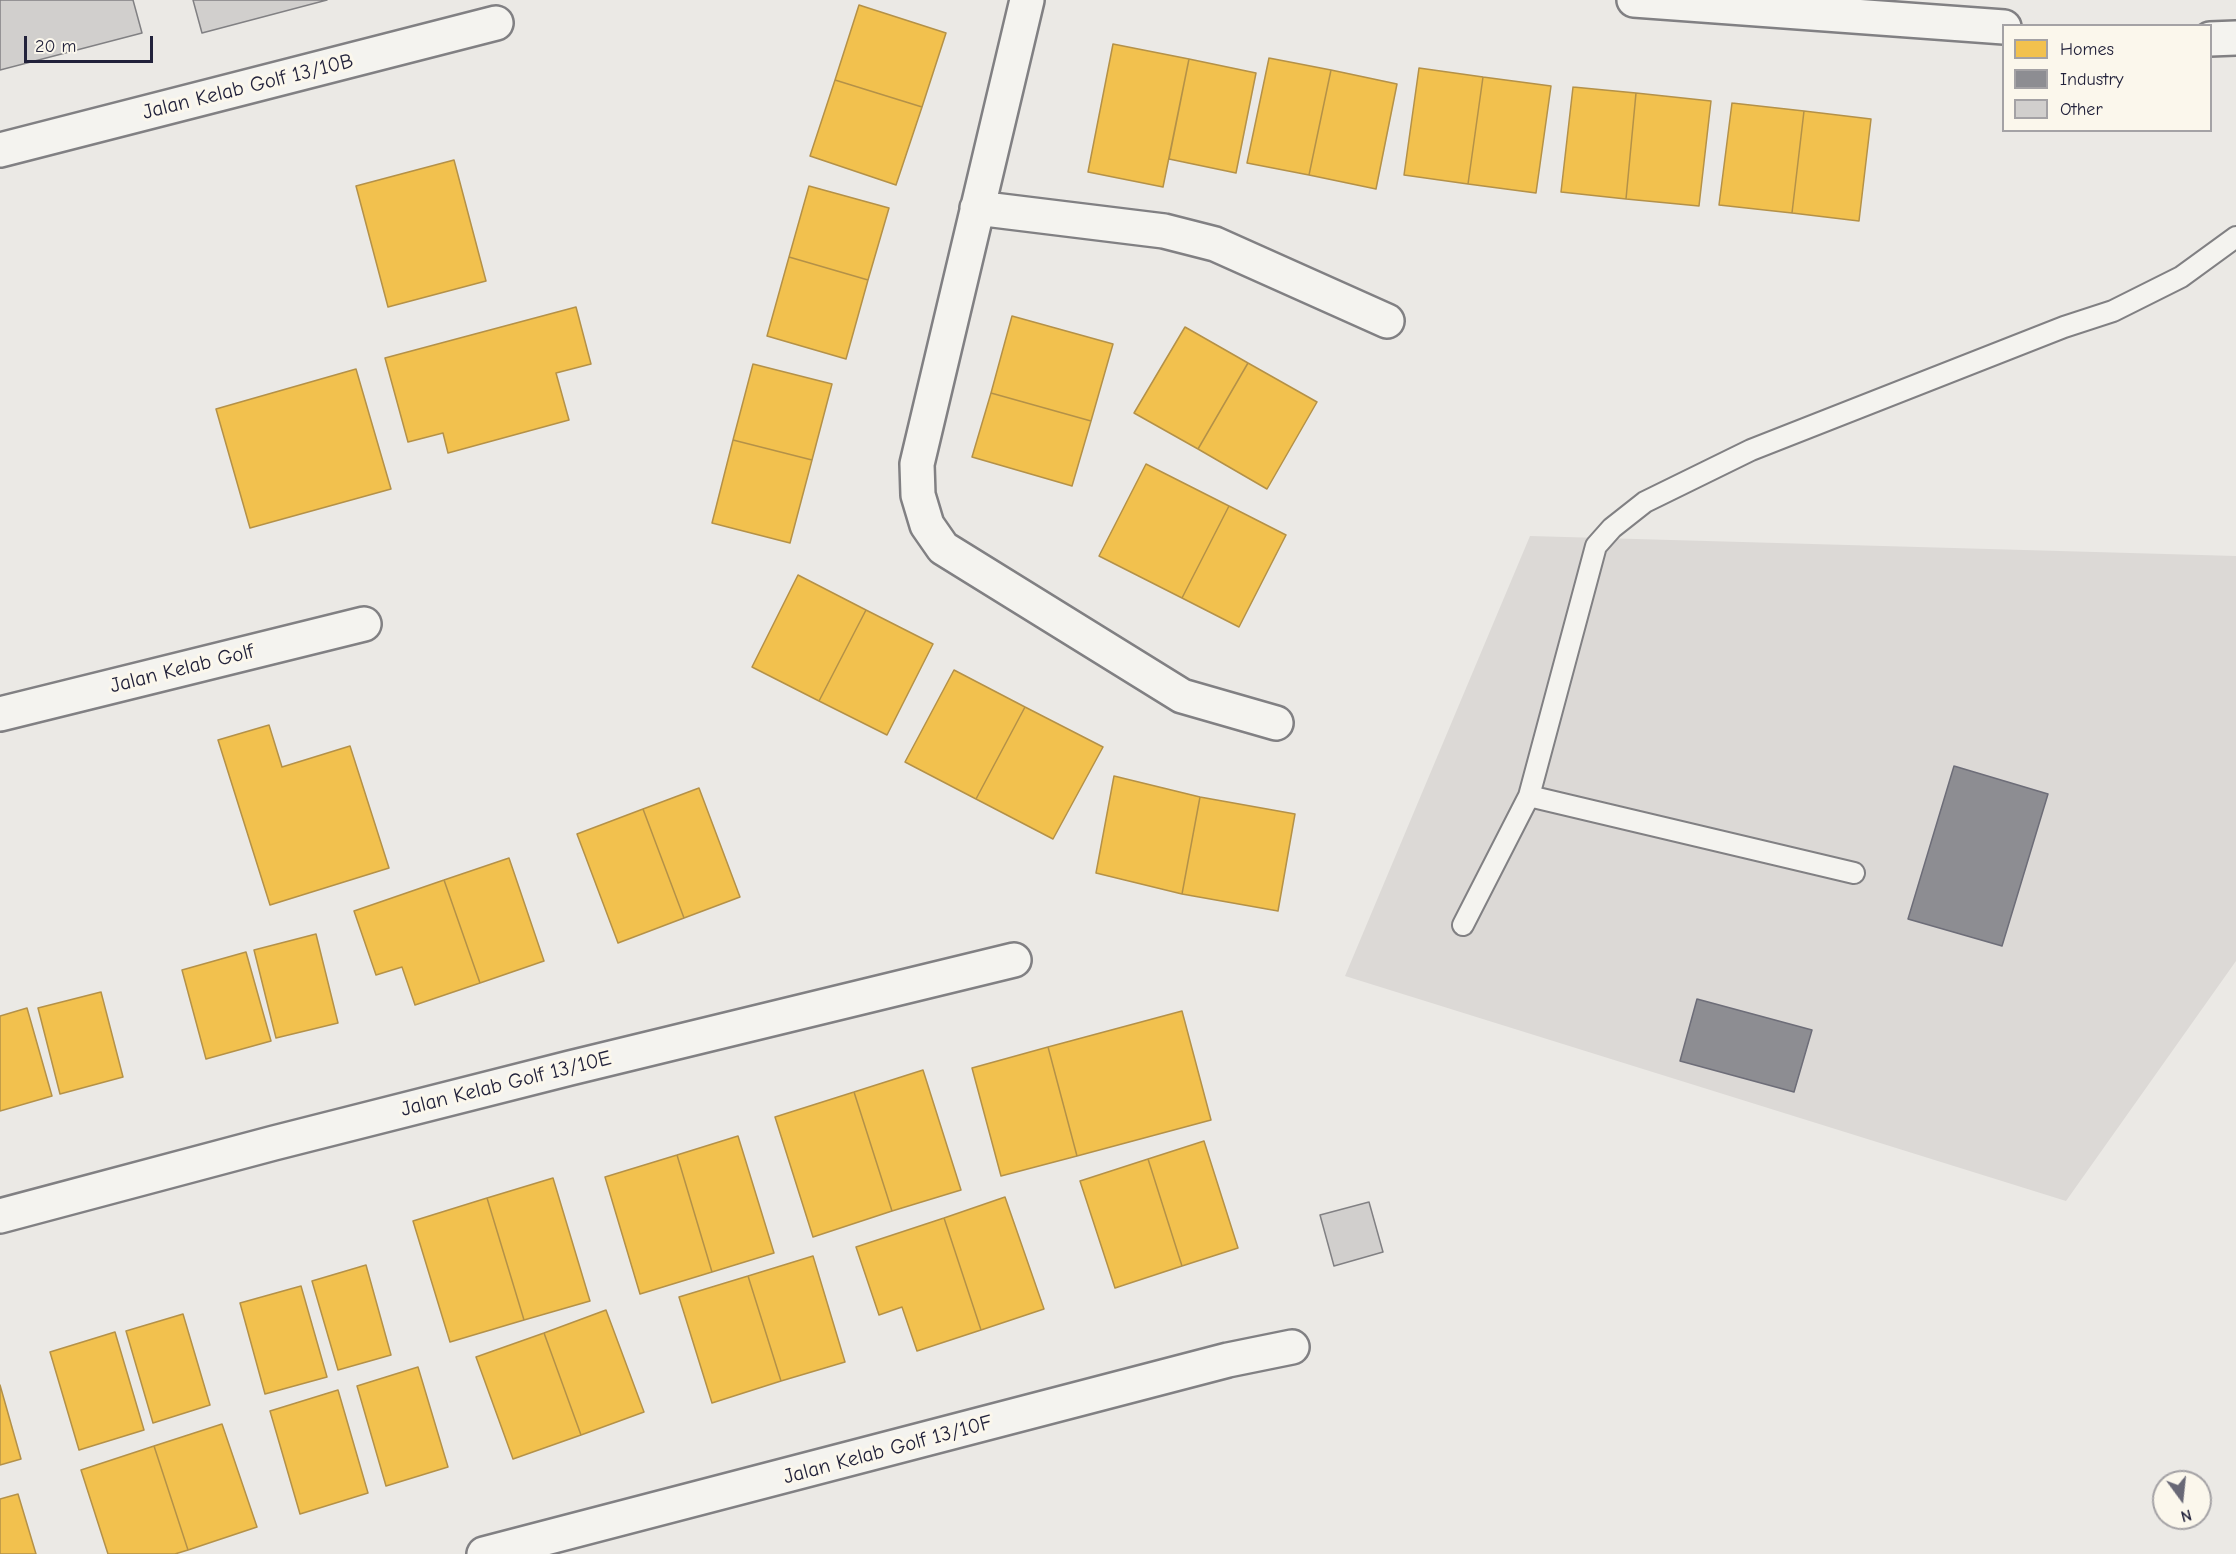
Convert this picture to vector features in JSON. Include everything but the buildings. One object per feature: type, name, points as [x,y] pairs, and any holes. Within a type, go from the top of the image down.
[{"type":"street","points":[[1027,0],[917,464],[918,495],[927,525],[943,548],[1182,696],[1276,723]]},
{"type":"street","points":[[1634,0],[2002,27]]},
{"type":"street","name":"Jalan Kelab Golf 13/10B","points":[[0,150],[496,23]]},
{"type":"street","points":[[2212,39],[2236,38]]},
{"type":"street","points":[[977,208],[1164,231],[1215,244],[1387,321]]},
{"type":"street","name":"Jalan Kelab Golf","points":[[0,714],[364,624]]},
{"type":"street","name":"Jalan Kelab Golf 13/10E","points":[[0,1216],[570,1068],[1014,960]]},
{"type":"street","name":"Jalan Kelab Golf 13/10F","points":[[484,1554],[1228,1360],[1292,1347]]},
{"type":"lane","points":[[1463,925],[1529,796],[1596,546],[1612,528],[1645,502],[1751,450],[2064,327],[2113,311],[2181,277],[2236,237]]},
{"type":"lane","points":[[1529,796],[1854,873]]},
{"type":"shaded area","points":[[1530,536],[2236,556],[2236,961],[2066,1201],[1345,976]]}]
